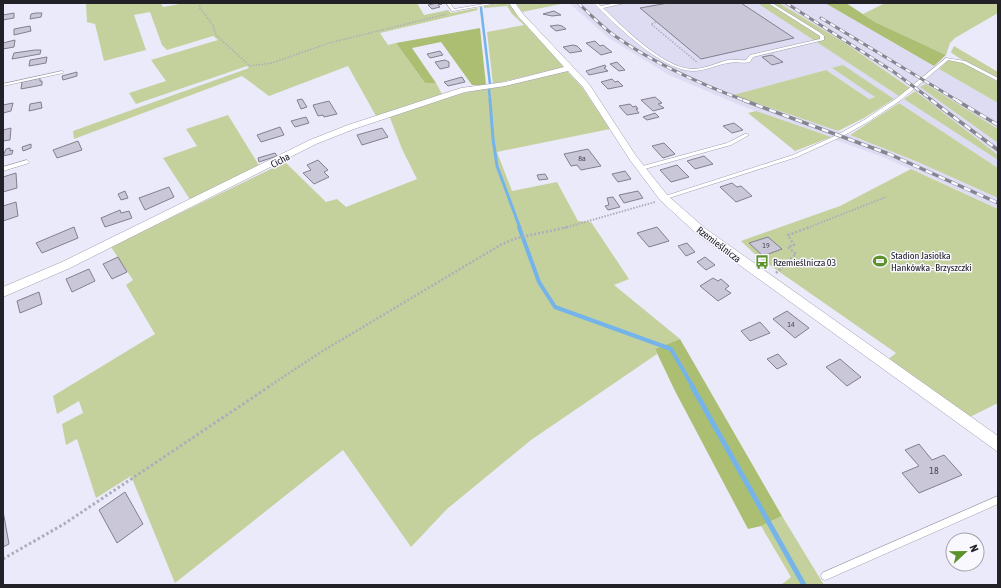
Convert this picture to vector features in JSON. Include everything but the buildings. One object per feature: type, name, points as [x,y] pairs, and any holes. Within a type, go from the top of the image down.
[{"type":"street","name":"Rzemieślnicza","points":[[512,3],[520,15],[586,86],[641,168],[665,198],[702,232],[998,445]]},
{"type":"street","name":"Cicha","points":[[3,292],[66,265],[313,142],[351,127],[464,90],[505,84],[570,68]]},
{"type":"lane","points":[[448,3],[453,10],[496,3]]},
{"type":"lane","points":[[596,3],[648,50],[686,70],[704,68],[730,62],[749,61],[751,56],[757,54],[782,50],[822,40],[822,36],[818,33],[770,3]]},
{"type":"lane","points":[[600,7],[623,3]]},
{"type":"lane","points":[[665,198],[794,156],[841,135],[866,121],[899,99],[947,59],[964,62],[998,80]]},
{"type":"lane","points":[[3,85],[62,72]]},
{"type":"lane","points":[[641,168],[729,144],[747,135]]},
{"type":"lane","points":[[3,169],[27,162]]},
{"type":"lane","points":[[825,576],[998,500]]},
{"type":"path","points":[[202,3],[199,7],[213,26],[216,35],[237,56],[250,66],[272,63],[314,47],[446,14],[456,9]]},
{"type":"path","points":[[656,22],[651,24],[704,68]]},
{"type":"path","points":[[770,281],[796,254],[788,247],[794,245],[788,235],[886,197]]},
{"type":"path","points":[[3,559],[77,515],[321,352],[502,244],[530,234],[575,224],[665,198]]},
{"type":"shaded area","points":[[569,3],[757,3],[998,160],[998,168],[843,66],[833,69],[876,96],[869,99],[826,70],[733,95],[850,135],[918,162],[998,198],[998,209],[932,178],[880,156],[742,106],[669,75],[610,39]]},
{"type":"shaded area","points":[[779,3],[825,3],[998,103],[998,129],[926,84],[921,87],[998,143],[998,155],[907,85],[845,43]]},
{"type":"green space","points":[[86,3],[161,3],[163,7],[185,3],[417,3],[424,15],[448,10],[451,13],[477,8],[478,10],[380,33],[388,45],[396,43],[425,83],[436,83],[442,94],[376,116],[348,66],[269,96],[242,76],[74,139],[73,131],[249,68],[247,66],[136,104],[129,93],[166,81],[151,60],[218,40],[213,36],[167,50],[162,45],[150,12],[134,15],[146,50],[104,61],[95,24],[87,22]]},
{"type":"green space","points":[[504,3],[510,5],[518,17],[564,65],[564,67],[493,84],[487,32],[524,25],[512,14],[507,6],[484,8],[484,6]]},
{"type":"green space","points":[[516,3],[566,3],[522,12]]},
{"type":"green space","points":[[757,3],[779,3],[845,43],[910,88],[899,96]]},
{"type":"green space","points":[[825,3],[846,3],[875,22],[946,55],[934,66]]},
{"type":"green space","points":[[885,3],[998,3],[998,13],[955,38],[950,43],[946,55],[875,22],[863,14]]},
{"type":"green space","points":[[480,28],[486,85],[472,85],[441,42],[412,48],[436,83],[425,83],[396,43]]},
{"type":"green space","points":[[954,46],[998,72],[998,78],[953,54],[951,52]]},
{"type":"green space","points":[[953,60],[965,63],[998,82],[998,103],[939,69],[947,61]]},
{"type":"green space","points":[[843,65],[894,99],[864,118],[838,131],[733,95],[826,70],[869,99],[875,97],[832,68]]},
{"type":"green space","points":[[567,71],[582,87],[610,129],[497,152],[512,191],[557,182],[578,221],[591,222],[629,279],[614,285],[680,339],[655,349],[657,354],[531,440],[447,509],[411,547],[343,450],[175,583],[131,476],[96,498],[77,439],[66,445],[62,424],[83,413],[79,401],[57,414],[53,396],[155,334],[126,285],[133,280],[111,247],[285,162],[326,202],[337,199],[346,207],[417,179],[402,149],[389,115],[445,97]]},
{"type":"green space","points":[[926,84],[998,129],[998,143],[920,87]]},
{"type":"green space","points":[[915,91],[998,155],[998,160],[904,99]]},
{"type":"green space","points":[[899,103],[998,168],[998,198],[918,162],[850,135]]},
{"type":"green space","points":[[756,111],[831,137],[795,151],[748,113]]},
{"type":"green space","points":[[228,115],[260,167],[191,201],[163,158],[197,146],[186,129]]},
{"type":"green space","name":"Stadion Jasiołka Hankówka - Brzyszczki","points":[[911,169],[998,209],[998,403],[970,417],[886,361],[896,353],[758,257],[741,241],[840,206]]},
{"type":"green space","points":[[680,339],[782,516],[761,526],[748,529],[675,391],[655,349]]},
{"type":"green space","points":[[782,516],[824,585],[781,585],[791,577],[761,526]]},
{"type":"waterway","points":[[481,8],[490,84]]},
{"type":"waterway","points":[[489,89],[490,101]]},
{"type":"waterway","points":[[490,100],[497,166],[520,228]]},
{"type":"waterway","points":[[519,227],[539,282],[555,307],[671,349],[693,387]]},
{"type":"waterway","points":[[692,386],[804,585]]},
{"type":"railway","points":[[578,3],[610,32],[646,56],[712,88],[746,101]]},
{"type":"railway","points":[[786,3],[894,72],[933,101]]},
{"type":"railway","points":[[821,18],[958,101]]},
{"type":"railway","points":[[743,100],[889,154],[998,203]]},
{"type":"railway","points":[[931,100],[998,150]]},
{"type":"railway","points":[[956,100],[998,125]]},
{"type":"place","name":"Stadion Jasiołka Hankówka - Brzyszczki","points":[[880,261]]},
{"type":"place","name":"Rzemieślnicza 03","points":[[762,262]]}]
